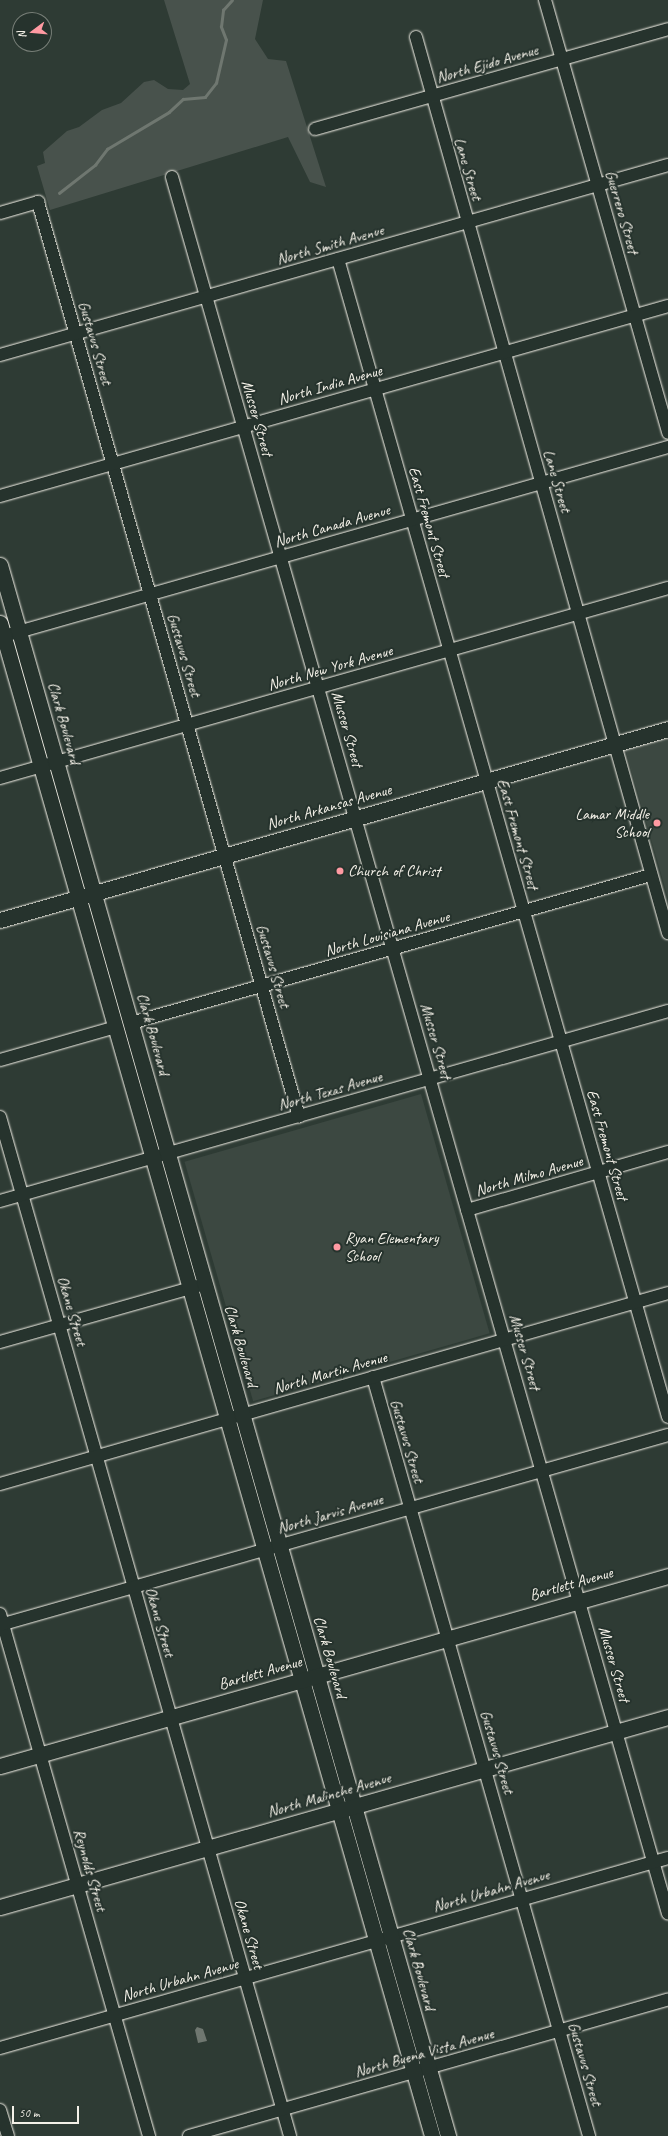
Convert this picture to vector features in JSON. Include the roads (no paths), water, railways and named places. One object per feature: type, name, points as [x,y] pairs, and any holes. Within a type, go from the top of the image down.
[{"type":"main road","name":"Clark Boulevard","points":[[0,565],[448,2136]]},
{"type":"main road","name":"Clark Boulevard","points":[[2,630],[432,2136]]},
{"type":"main road","name":"North Arkansas Avenue","points":[[0,920],[668,729]]},
{"type":"main road","name":"Bartlett Avenue","points":[[0,1766],[668,1576]]},
{"type":"main road","name":"North Malinche Avenue","points":[[0,1907],[668,1717]]},
{"type":"street","name":"Guerrero Street","points":[[545,0],[668,433]]},
{"type":"street","name":"North Ejido Avenue","points":[[315,130],[668,29]]},
{"type":"street","name":"Lane Street","points":[[416,37],[431,96],[668,933]]},
{"type":"street","name":"North Smith Avenue","points":[[0,355],[668,165]]},
{"type":"street","name":"Musser Street","points":[[172,176],[580,1601],[668,1914]]},
{"type":"street","name":"Gustavus Street","points":[[0,213],[38,202],[299,1117]]},
{"type":"street","name":"East Fremont Street","points":[[338,259],[668,1417]]},
{"type":"street","name":"North India Avenue","points":[[0,496],[668,306]]},
{"type":"street","name":"North Canada Avenue","points":[[2,630],[19,632],[668,447]]},
{"type":"street","name":"North New York Avenue","points":[[0,778],[668,588]]},
{"type":"street","name":"North Louisiana Avenue","points":[[131,1023],[651,875]]},
{"type":"street","name":"North Texas Avenue","points":[[0,1202],[668,1011]]},
{"type":"street","points":[[0,1060],[116,1027]]},
{"type":"street","name":"Okane Street","points":[[0,1117],[290,2136]]},
{"type":"street","name":"North Milmo Avenue","points":[[468,1210],[668,1152]]},
{"type":"street","points":[[0,1342],[205,1284]]},
{"type":"street","name":"North Martin Avenue","points":[[0,1484],[668,1294]]},
{"type":"street","name":"Gustavus Street","points":[[373,1378],[589,2136]]},
{"type":"street","name":"North Jarvis Avenue","points":[[1,1621],[134,1586],[668,1434]]},
{"type":"street","name":"Reynolds Street","points":[[1,1621],[41,1754],[149,2136]]},
{"type":"street","name":"North Urbahn Avenue","points":[[0,2048],[668,1858]]},
{"type":"street","name":"North Buena Vista Avenue","points":[[189,2136],[668,2000]]},
{"type":"street","points":[[0,2110],[8,2136]]},
{"type":"waterway","points":[[59,193],[95,165],[107,149],[169,112],[183,99],[205,97],[216,83],[226,40],[221,27],[223,10],[232,0]]},
{"type":"place","name":"Lamar Middle School","points":[[657,823]]},
{"type":"place","name":"Church of Christ","points":[[340,871]]},
{"type":"place","name":"Ryan Elementary School","points":[[337,1247]]}]
